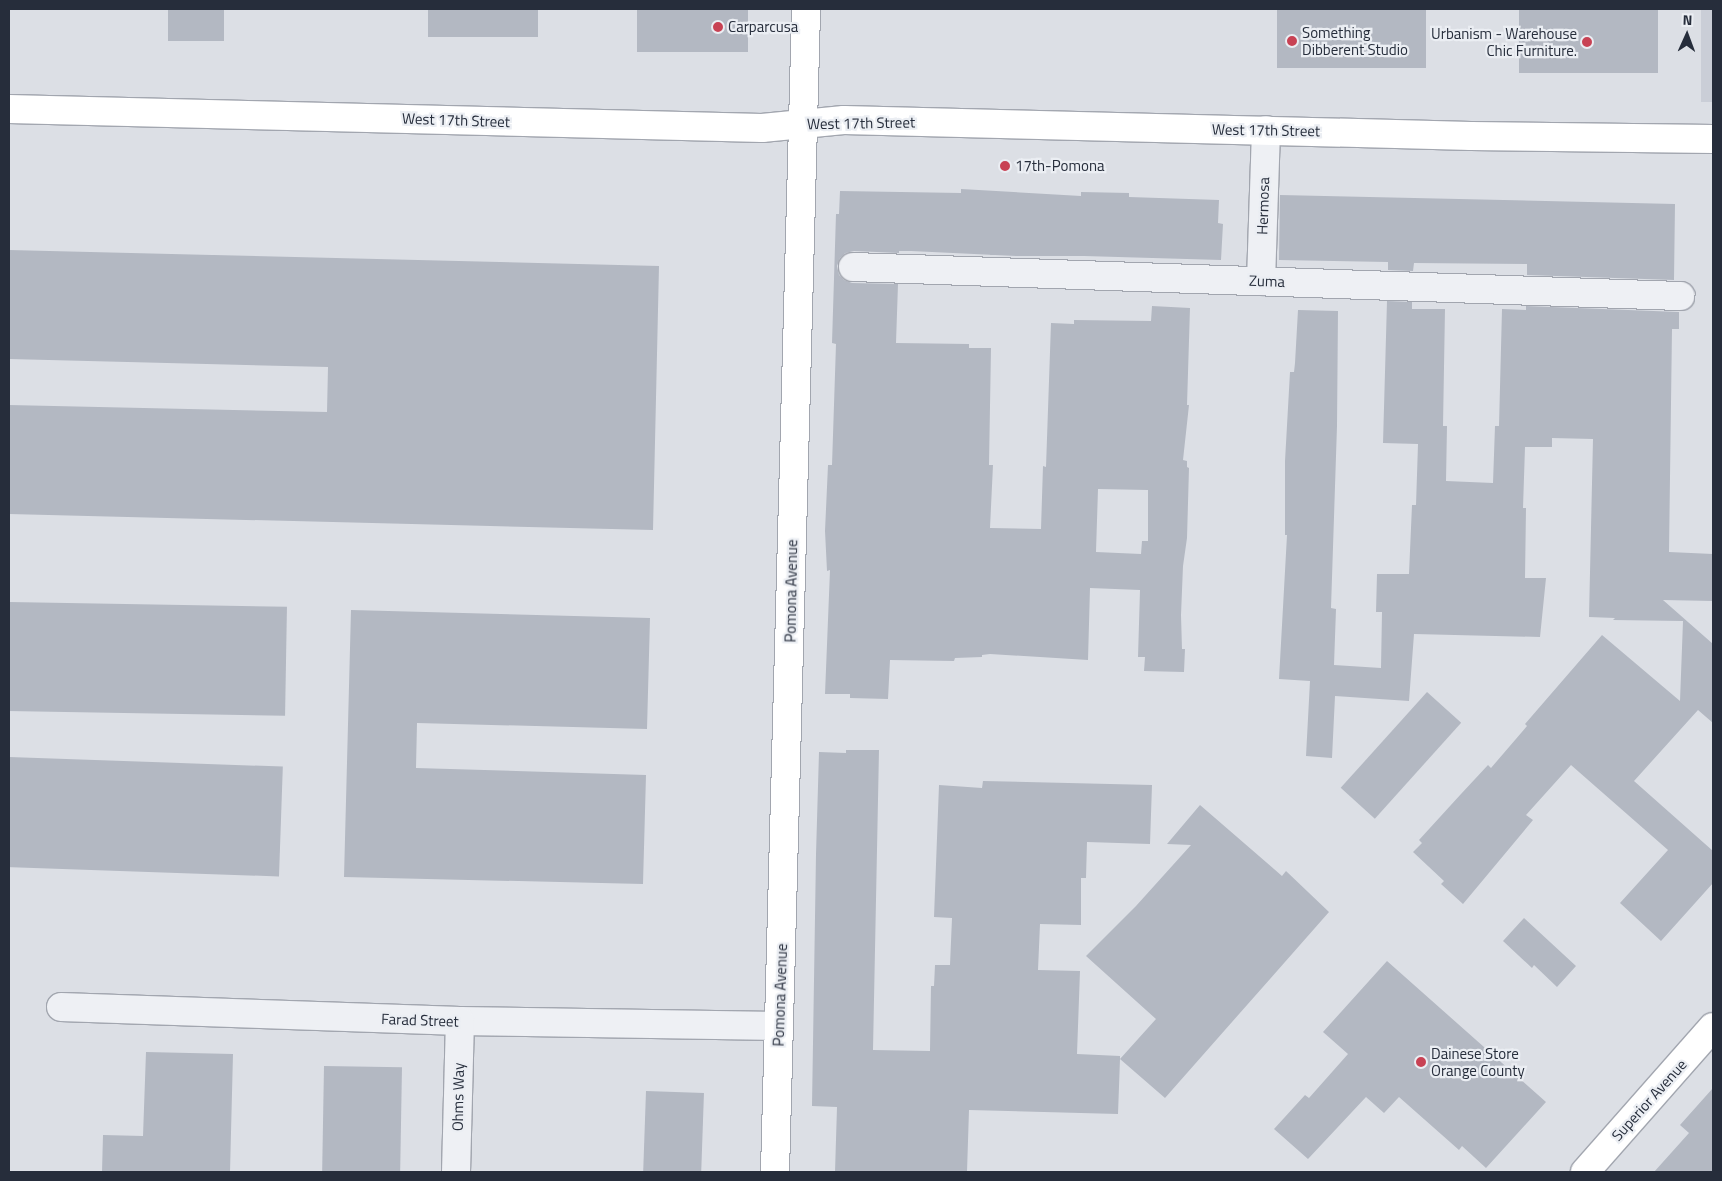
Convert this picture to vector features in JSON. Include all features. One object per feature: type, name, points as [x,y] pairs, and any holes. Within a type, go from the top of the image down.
[{"type":"street","name":"Pomona Avenue","points":[[775,1172],[806,9]]},
{"type":"street","name":"West 17th Street","points":[[9,109],[762,128],[844,120],[1713,139]]},
{"type":"street","name":"Hermosa","points":[[1261,281],[1266,130]]},
{"type":"street","name":"Zuma","points":[[853,267],[1680,296]]},
{"type":"street","name":"Farad Street","points":[[61,1007],[460,1021],[780,1026]]},
{"type":"street","name":"Ohms Way","points":[[456,1172],[460,1021]]},
{"type":"street","name":"Superior Avenue","points":[[1585,1172],[1713,1027]]},
{"type":"shaded area","points":[[1701,9],[1713,9],[1713,102],[1701,102]]},
{"type":"building","points":[[168,9],[224,9],[224,41],[168,41]]},
{"type":"building","points":[[428,9],[538,9],[538,37],[428,37]]},
{"type":"building","points":[[637,9],[748,9],[748,52],[637,52]]},
{"type":"building","points":[[1277,9],[1426,9],[1426,68],[1277,68]]},
{"type":"building","name":"Urbanism - Warehouse Chic Furniture.","points":[[1519,9],[1658,9],[1658,73],[1519,73]]},
{"type":"building","points":[[961,189],[1081,196],[1081,192],[1129,193],[1129,197],[1219,200],[1218,223],[1223,224],[1221,260],[854,251],[845,253],[840,258],[837,266],[839,275],[844,280],[852,283],[898,284],[896,343],[969,344],[969,348],[991,348],[989,465],[993,465],[990,528],[1041,529],[1043,466],[1046,467],[1051,323],[1074,324],[1074,320],[1151,321],[1152,306],[1190,308],[1187,405],[1189,405],[1183,460],[1187,461],[1187,467],[1189,468],[1187,538],[1183,566],[1181,615],[1182,649],[1185,649],[1184,672],[1144,671],[1145,657],[1138,657],[1140,590],[1090,588],[1088,660],[990,654],[982,655],[982,657],[955,658],[954,661],[890,660],[888,699],[850,698],[850,694],[825,694],[830,570],[827,571],[825,531],[828,465],[832,465],[836,344],[832,343],[836,214],[839,214],[840,191],[961,193]],"holes":[[[1098,489],[1148,490],[1148,541],[1142,541],[1141,554],[1096,552]]]},
{"type":"building","points":[[1280,195],[1675,204],[1674,280],[1527,275],[1527,264],[1414,263],[1413,271],[1388,270],[1388,262],[1279,260]]},
{"type":"building","points":[[9,250],[659,266],[653,530],[9,514],[9,405],[327,412],[328,367],[9,359]]},
{"type":"building","points":[[1387,301],[1412,302],[1412,309],[1445,309],[1443,426],[1447,426],[1446,481],[1493,483],[1495,426],[1499,426],[1502,309],[1526,310],[1526,306],[1679,312],[1679,329],[1672,329],[1669,552],[1713,554],[1713,601],[1663,600],[1713,644],[1713,723],[1698,710],[1634,781],[1713,851],[1713,883],[1661,941],[1620,903],[1668,850],[1571,765],[1526,815],[1533,820],[1463,904],[1441,884],[1444,881],[1413,852],[1422,843],[1419,840],[1461,794],[1488,765],[1491,768],[1527,726],[1525,724],[1602,635],[1680,701],[1683,621],[1613,620],[1615,618],[1589,617],[1593,439],[1552,438],[1552,447],[1525,447],[1523,508],[1526,508],[1525,578],[1546,578],[1540,637],[1414,634],[1409,701],[1335,696],[1332,758],[1306,756],[1310,681],[1279,679],[1287,535],[1285,535],[1285,461],[1290,372],[1294,372],[1298,310],[1338,311],[1337,426],[1331,608],[1336,609],[1334,665],[1381,668],[1382,612],[1376,612],[1377,574],[1409,574],[1412,505],[1416,505],[1418,444],[1383,443]]},
{"type":"building","points":[[9,602],[287,607],[285,716],[9,711]]},
{"type":"building","points":[[351,610],[650,618],[647,729],[417,723],[416,768],[646,775],[643,884],[344,877]]},
{"type":"building","points":[[1427,692],[1461,723],[1375,819],[1341,788]]},
{"type":"building","points":[[846,750],[879,750],[873,1050],[930,1051],[931,986],[934,986],[935,965],[950,965],[952,918],[934,917],[939,785],[982,788],[983,781],[1152,785],[1150,844],[1087,842],[1086,878],[1081,878],[1081,925],[1040,924],[1038,970],[1080,971],[1077,1054],[1120,1056],[1118,1114],[969,1110],[967,1172],[835,1172],[837,1107],[812,1106],[816,854],[819,752],[846,753]]},
{"type":"building","points":[[9,757],[283,767],[279,876],[9,867]]},
{"type":"building","points":[[1200,805],[1282,876],[1286,871],[1329,912],[1165,1098],[1120,1059],[1156,1019],[1086,956],[1136,906],[1191,845],[1167,844]]},
{"type":"building","points":[[1524,918],[1576,966],[1557,987],[1534,965],[1532,968],[1503,941]]},
{"type":"building","name":"Dainese Store Orange County","points":[[1387,961],[1546,1102],[1486,1168],[1462,1146],[1459,1150],[1399,1097],[1384,1113],[1366,1097],[1308,1159],[1274,1129],[1305,1095],[1309,1098],[1348,1054],[1323,1032]]},
{"type":"building","points":[[146,1052],[233,1054],[230,1172],[102,1172],[103,1135],[143,1136]]},
{"type":"building","points":[[324,1066],[402,1067],[400,1172],[322,1172]]},
{"type":"building","points":[[1713,1088],[1713,1172],[1654,1172],[1689,1133],[1680,1125]]},
{"type":"building","points":[[646,1091],[704,1093],[701,1172],[643,1172]]},
{"type":"place","name":"Carparcusa","points":[[718,27]]},
{"type":"place","name":"Something Dibberent Studio","points":[[1292,41]]},
{"type":"place","name":"Urbanism - Warehouse Chic Furniture.","points":[[1587,42]]},
{"type":"place","name":"17th-Pomona","points":[[1005,166]]},
{"type":"place","name":"Dainese Store Orange County","points":[[1421,1062]]}]
